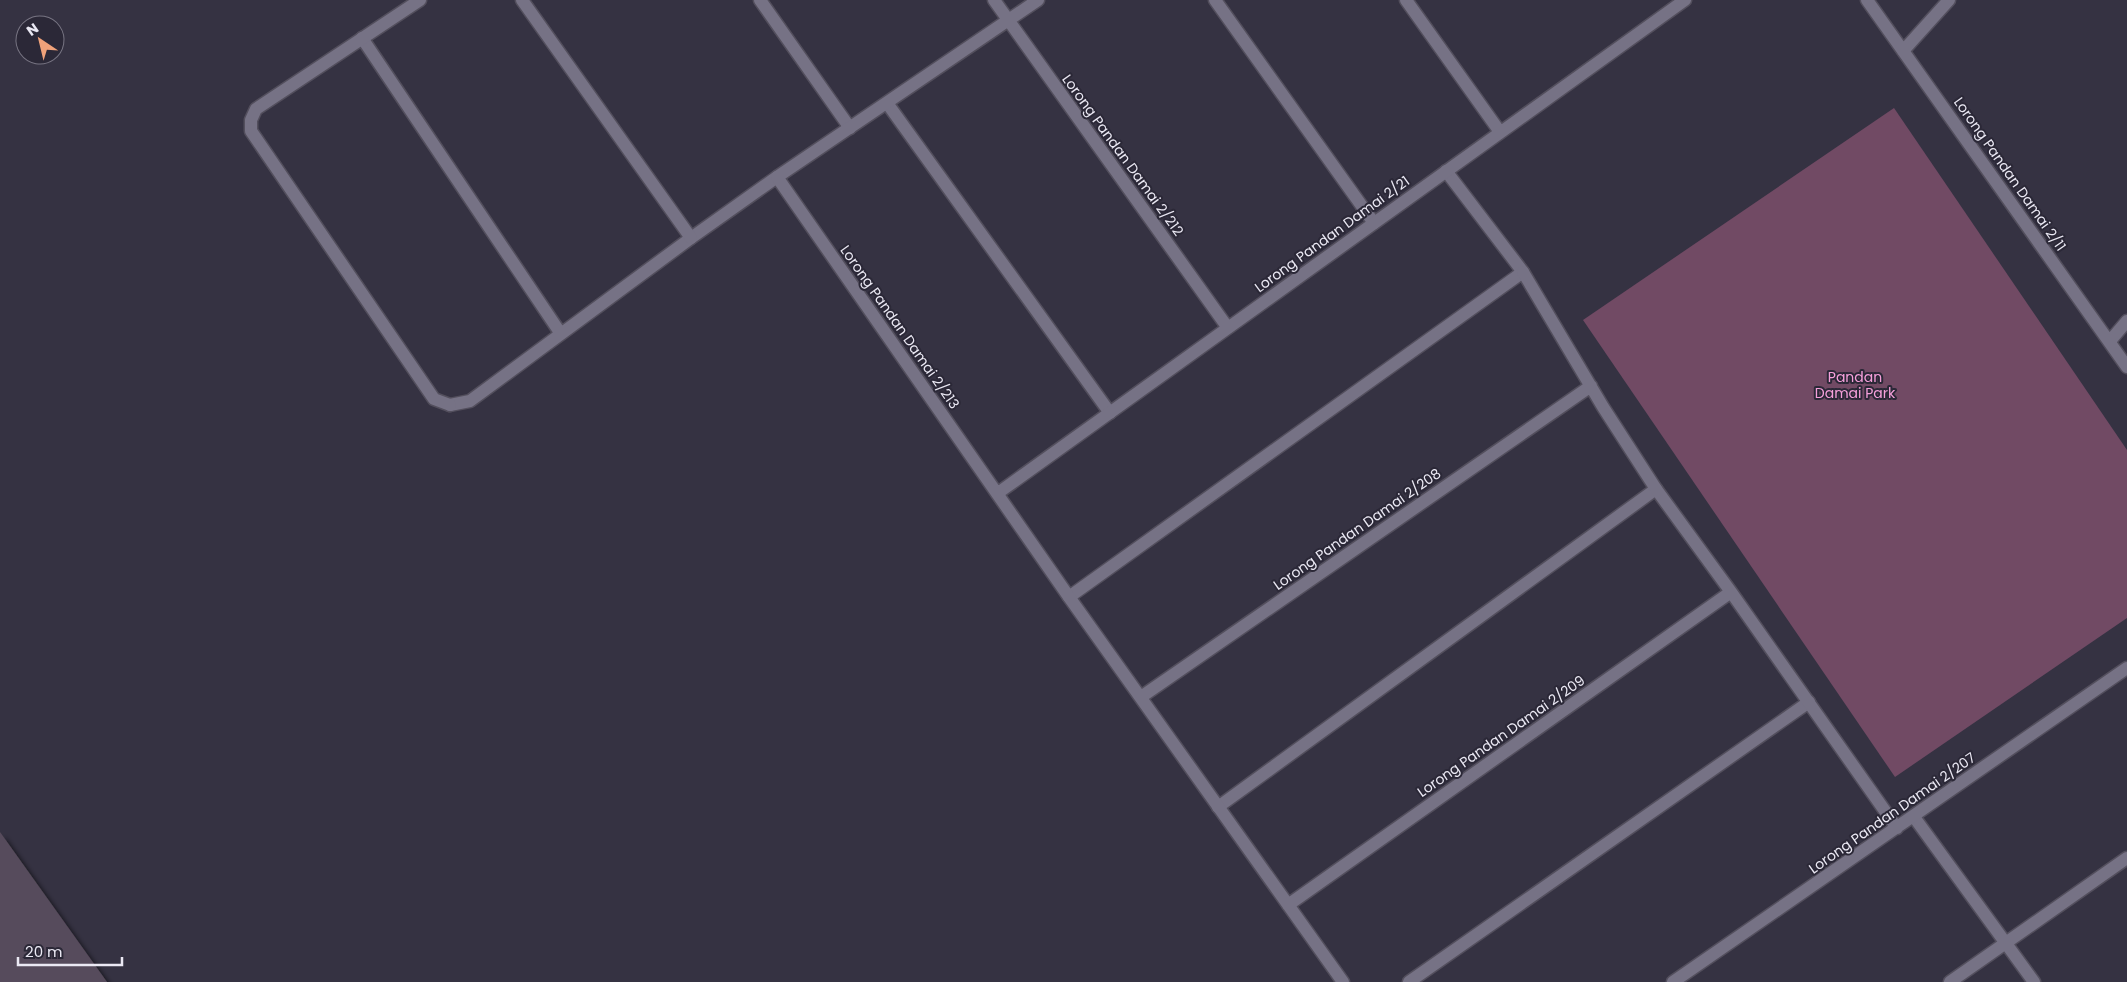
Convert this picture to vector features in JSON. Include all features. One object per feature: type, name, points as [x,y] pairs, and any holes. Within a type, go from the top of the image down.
[{"type":"street","points":[[420,0],[256,109],[251,131],[434,399],[450,405],[470,401],[777,177],[1038,0]]},
{"type":"street","points":[[522,0],[691,238]]},
{"type":"street","points":[[760,0],[850,128]]},
{"type":"street","name":"Lorong Pandan Damai 2/212","points":[[994,0],[1228,328]]},
{"type":"street","points":[[1215,0],[1374,223]]},
{"type":"street","points":[[1406,0],[1500,132]]},
{"type":"street","name":"Lorong Pandan Damai 2/21","points":[[998,493],[1684,0]]},
{"type":"street","name":"Lorong Pandan Damai 2/11","points":[[1867,0],[2127,367]]},
{"type":"street","points":[[1904,51],[1949,0]]},
{"type":"street","points":[[362,38],[561,334]]},
{"type":"street","points":[[886,103],[1110,413]]},
{"type":"street","points":[[1446,171],[1523,272],[1591,386],[1656,489],[1897,828]]},
{"type":"street","name":"Lorong Pandan Damai 2/213","points":[[777,177],[1069,597],[1343,982]]},
{"type":"street","points":[[1069,597],[1523,272]]},
{"type":"street","points":[[2110,341],[2127,321]]},
{"type":"street","name":"Lorong Pandan Damai 2/208","points":[[1141,697],[1591,386]]},
{"type":"street","points":[[1218,807],[1656,489]]},
{"type":"street","name":"Lorong Pandan Damai 2/209","points":[[1288,905],[1731,592]]},
{"type":"street","name":"Lorong Pandan Damai 2/207","points":[[1673,982],[2127,668]]},
{"type":"street","points":[[1409,982],[1809,702]]},
{"type":"street","points":[[1914,816],[2034,982]]},
{"type":"street","points":[[1950,982],[2127,858]]},
{"type":"green space","name":"Pandan Damai Park","points":[[1894,108],[2127,450],[2127,618],[1895,777],[1583,320]]},
{"type":"building","points":[[0,832],[107,982],[0,982]]}]
